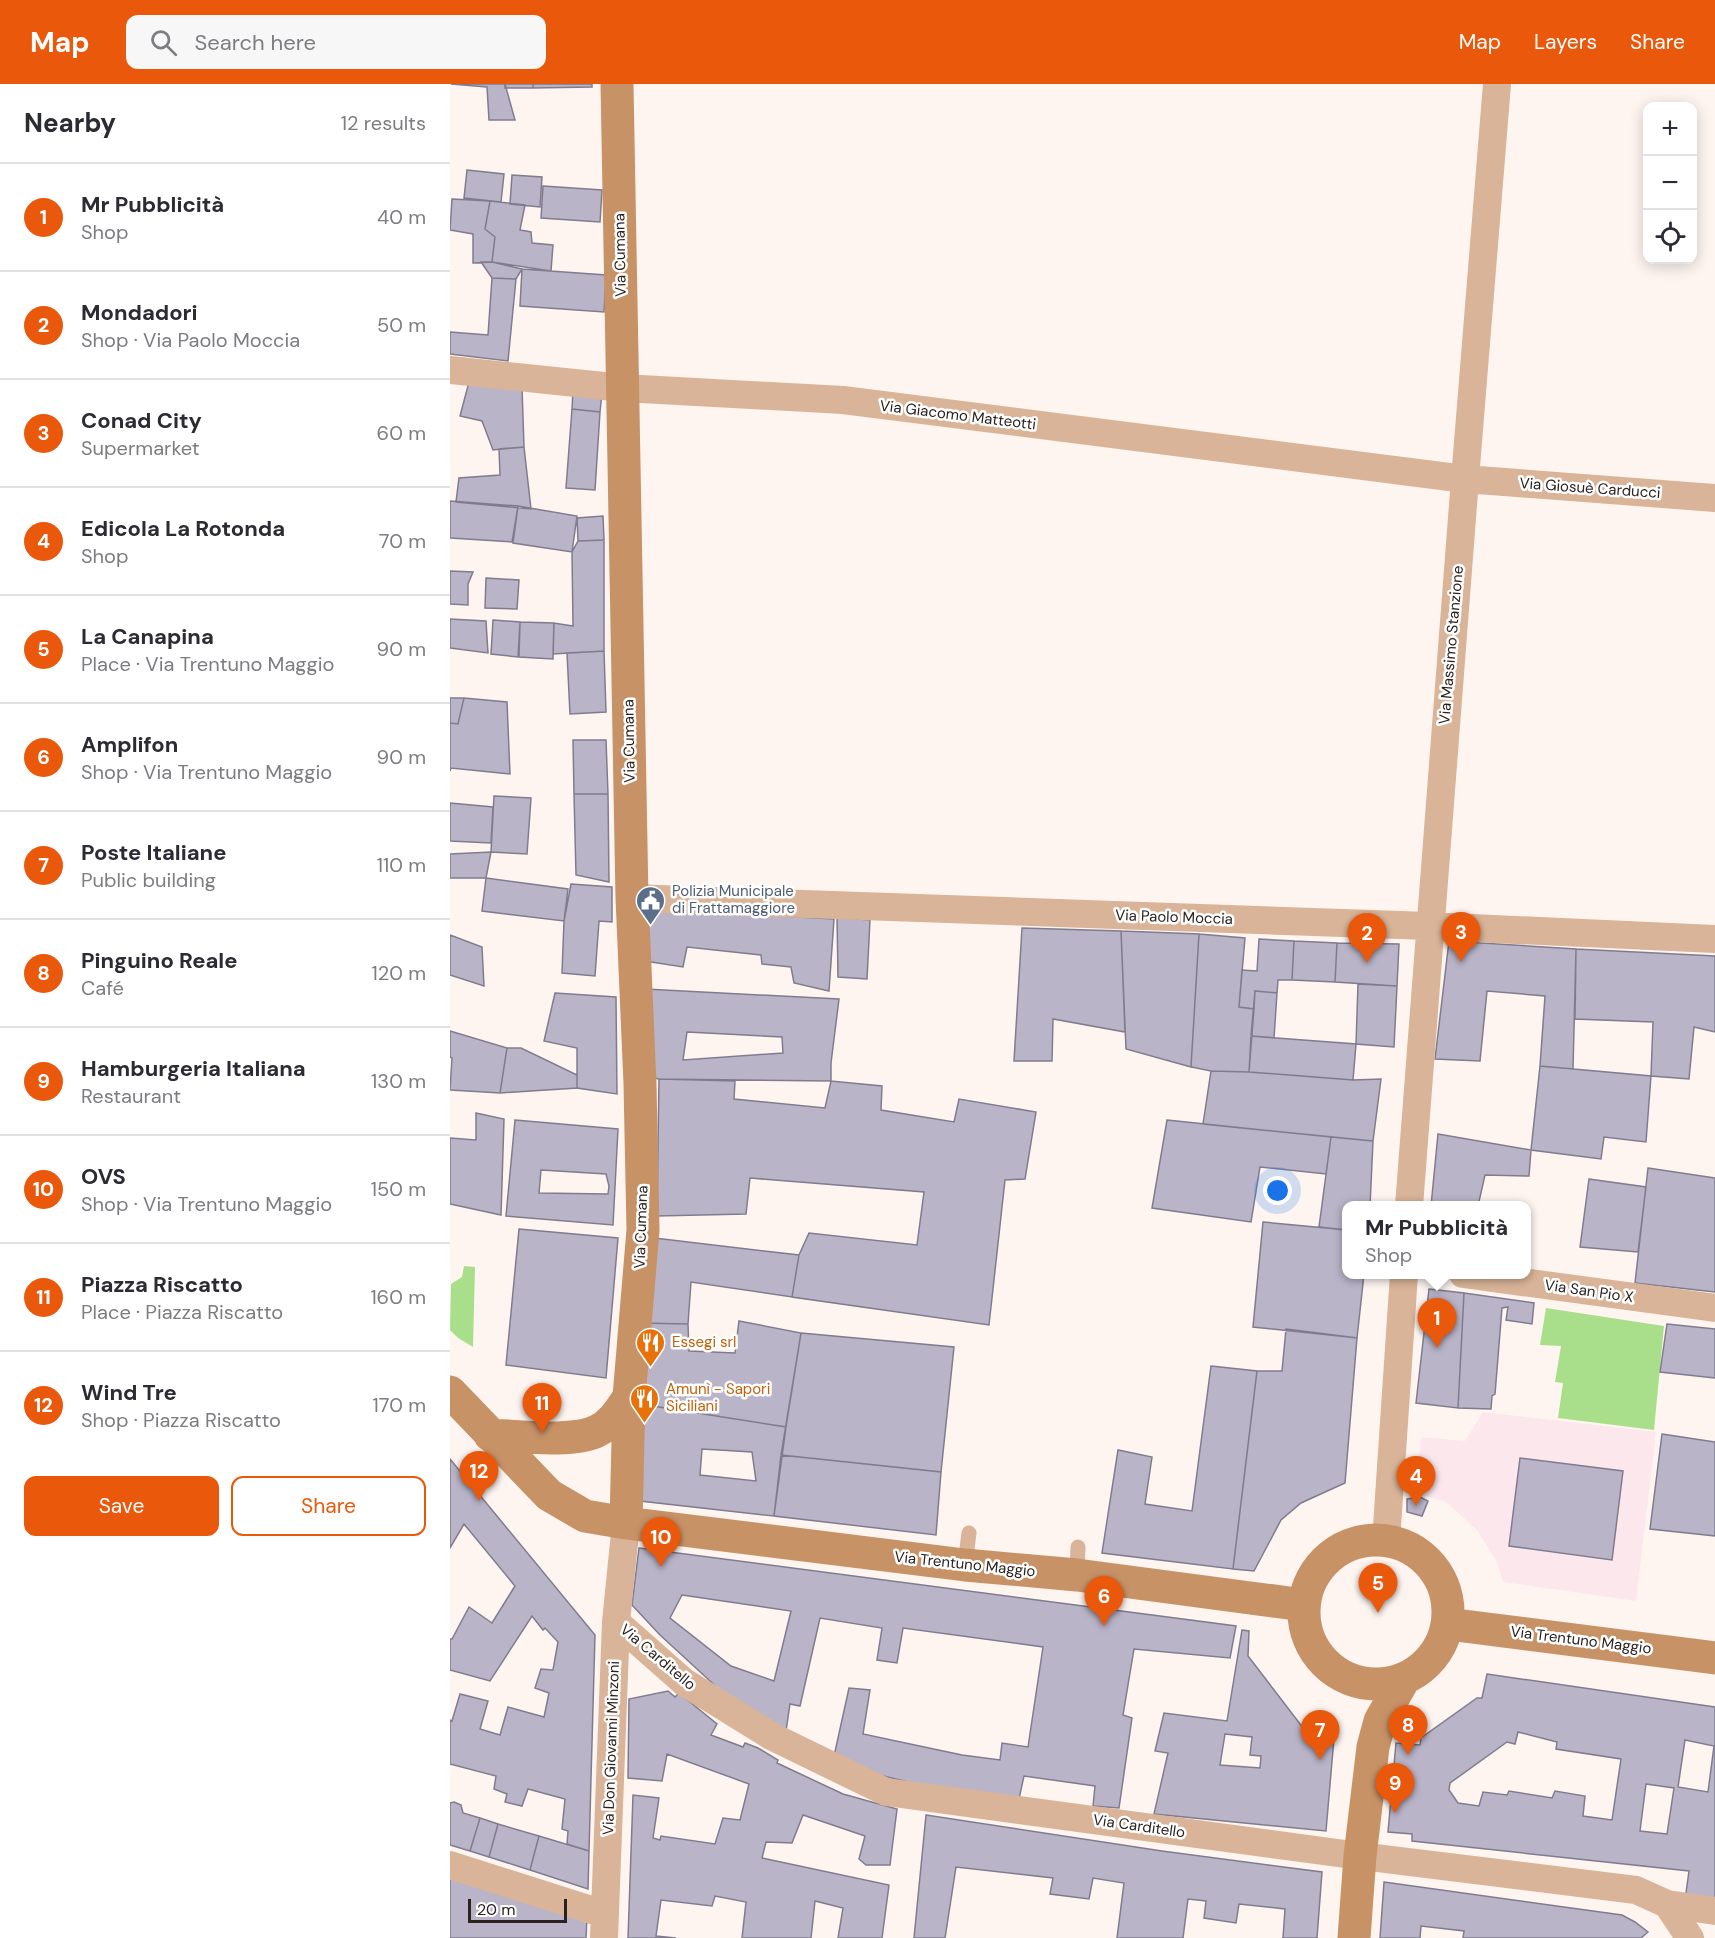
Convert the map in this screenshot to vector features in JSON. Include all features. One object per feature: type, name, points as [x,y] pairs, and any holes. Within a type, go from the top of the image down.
[{"type":"street","name":"Via Cumana","points":[[617,84],[632,898],[640,1084],[643,1230],[629,1397],[626,1523]]},
{"type":"street","name":"Via Massimo Stanzione","points":[[1409,1201],[1429,926],[1497,84]]},
{"type":"street","name":"Via Giacomo Matteotti","points":[[450,370],[623,388],[843,400],[1465,479]]},
{"type":"street","name":"Via Giosuè Carducci","points":[[1465,479],[1715,498]]},
{"type":"street","name":"Via Paolo Moccia","points":[[632,898],[1429,926],[1715,939]]},
{"type":"street","points":[[1386,1541],[1404,1279]]},
{"type":"street","name":"Via San Pio X","points":[[1494,1279],[1715,1308]]},
{"type":"street","name":"Via Trentuno Maggio","points":[[450,1392],[549,1496],[585,1516],[626,1523],[967,1549],[1078,1561],[1304,1605]]},
{"type":"street","points":[[490,1436],[569,1437],[597,1431],[614,1419],[629,1397]]},
{"type":"street","name":"Via Don Giovanni Minzoni","points":[[604,1926],[616,1622],[626,1523]]},
{"type":"street","points":[[1371,1540],[1386,1541],[1416,1552],[1434,1570],[1445,1591],[1448,1623],[1437,1651],[1417,1672],[1389,1683],[1367,1683],[1346,1678],[1333,1670],[1313,1648],[1307,1635],[1304,1605],[1312,1578],[1331,1556],[1357,1543],[1371,1540]]},
{"type":"street","name":"Via Carditello","points":[[616,1622],[684,1682],[773,1737],[886,1792],[1360,1856],[1636,1890],[1667,1904],[1715,1911]]},
{"type":"street","name":"Via Trentuno Maggio","points":[[1448,1623],[1715,1658]]},
{"type":"street","points":[[1354,1938],[1360,1856],[1373,1747],[1380,1720],[1404,1679]]},
{"type":"street","points":[[450,1865],[604,1926]]},
{"type":"street","points":[[1667,1904],[1690,1938]]},
{"type":"shaded area","points":[[1483,1412],[1656,1432],[1636,1601],[1503,1582],[1496,1560],[1477,1530],[1446,1502],[1416,1493],[1421,1437],[1465,1441]]},
{"type":"green space","points":[[464,1266],[475,1267],[473,1347],[450,1330],[451,1284],[462,1277]]},
{"type":"green space","points":[[1546,1308],[1664,1326],[1654,1430],[1558,1418],[1563,1383],[1555,1382],[1561,1346],[1540,1345]]},
{"type":"building","points":[[451,84],[505,84],[515,120],[489,120],[487,87]]},
{"type":"building","points":[[505,84],[533,84],[533,88],[505,88]]},
{"type":"building","points":[[533,84],[592,84],[592,87],[533,88]]},
{"type":"building","points":[[467,170],[504,174],[501,202],[464,198]]},
{"type":"building","points":[[512,175],[542,177],[540,207],[510,204]]},
{"type":"building","points":[[543,186],[602,190],[600,222],[541,218]]},
{"type":"building","points":[[452,199],[490,201],[485,229],[495,237],[492,262],[473,263],[473,234],[450,230]]},
{"type":"building","points":[[490,201],[525,205],[520,230],[531,232],[532,243],[553,245],[551,271],[492,262],[495,237],[485,229]]},
{"type":"building","points":[[481,262],[492,262],[522,269],[516,279],[492,278]]},
{"type":"building","points":[[522,269],[606,275],[604,312],[520,306]]},
{"type":"building","points":[[492,278],[516,279],[508,361],[450,354],[450,332],[488,335]]},
{"type":"building","points":[[469,382],[522,388],[524,447],[493,450],[482,421],[460,416]]},
{"type":"building","points":[[573,390],[602,393],[600,412],[572,409]]},
{"type":"building","points":[[572,409],[600,412],[595,490],[566,488]]},
{"type":"building","points":[[524,447],[531,509],[456,502],[459,478],[500,475],[499,449]]},
{"type":"building","points":[[450,501],[518,506],[512,542],[450,538]]},
{"type":"building","points":[[518,506],[577,516],[572,552],[513,543]]},
{"type":"building","points":[[603,516],[604,540],[578,541],[577,518]]},
{"type":"building","points":[[604,540],[604,651],[553,654],[554,623],[573,626],[572,552],[578,541]]},
{"type":"building","points":[[450,571],[473,572],[468,584],[468,605],[450,604]]},
{"type":"building","points":[[486,578],[519,580],[517,609],[485,608]]},
{"type":"building","points":[[450,619],[486,621],[488,653],[450,648]]},
{"type":"building","points":[[493,620],[520,622],[518,657],[491,654]]},
{"type":"building","points":[[520,622],[554,623],[553,659],[519,657]]},
{"type":"building","points":[[604,651],[606,712],[570,714],[567,653]]},
{"type":"building","points":[[450,698],[464,698],[458,724],[450,723]]},
{"type":"building","points":[[464,698],[507,702],[510,774],[451,768],[450,771],[450,723],[458,724]]},
{"type":"building","points":[[573,740],[606,740],[608,794],[574,794]]},
{"type":"building","points":[[574,794],[608,794],[609,882],[576,875]]},
{"type":"building","points":[[494,796],[531,798],[527,854],[491,852]]},
{"type":"building","points":[[450,803],[493,807],[491,843],[450,841]]},
{"type":"building","points":[[491,852],[486,878],[450,878],[450,854]]},
{"type":"building","points":[[486,878],[568,889],[564,921],[482,911]]},
{"type":"building","points":[[571,884],[612,887],[612,922],[599,921],[595,976],[562,973],[564,921]]},
{"type":"building","points":[[641,908],[834,919],[829,991],[794,983],[791,967],[762,964],[761,955],[687,947],[683,967],[645,961]]},
{"type":"building","points":[[837,917],[870,920],[867,979],[838,977]]},
{"type":"building","points":[[1022,928],[1121,931],[1125,1032],[1053,1019],[1052,1061],[1014,1061]]},
{"type":"building","points":[[1121,931],[1199,934],[1191,1067],[1126,1049]]},
{"type":"building","points":[[1199,934],[1245,938],[1239,1007],[1254,1009],[1249,1072],[1211,1071],[1191,1067]]},
{"type":"building","points":[[450,935],[482,947],[484,986],[450,975]]},
{"type":"building","points":[[1259,939],[1294,941],[1292,980],[1278,980],[1277,993],[1255,991],[1254,1009],[1239,1007],[1242,970],[1257,971]]},
{"type":"building","points":[[1294,941],[1337,943],[1335,982],[1292,980]]},
{"type":"building","points":[[1449,941],[1576,949],[1573,1069],[1540,1066],[1545,996],[1487,991],[1480,1061],[1435,1059]]},
{"type":"building","points":[[1337,943],[1399,944],[1397,986],[1335,982]]},
{"type":"building","points":[[1576,949],[1715,956],[1715,1032],[1694,1027],[1689,1079],[1651,1076],[1653,1022],[1575,1019]]},
{"type":"building","points":[[1358,984],[1397,986],[1394,1047],[1356,1044]]},
{"type":"building","points":[[645,989],[839,999],[831,1081],[659,1079],[644,1076]],"holes":[[[687,1032],[782,1037],[783,1053],[683,1060]]]},
{"type":"building","points":[[1255,991],[1277,993],[1274,1038],[1251,1036]]},
{"type":"building","points":[[555,993],[616,997],[617,1094],[577,1088],[577,1048],[544,1041]]},
{"type":"building","points":[[450,1031],[507,1048],[500,1093],[450,1090],[452,1058],[450,1057]]},
{"type":"building","points":[[1251,1036],[1356,1044],[1353,1080],[1249,1072]]},
{"type":"building","points":[[507,1048],[521,1048],[577,1075],[577,1088],[500,1093]]},
{"type":"building","points":[[1540,1066],[1651,1076],[1646,1142],[1604,1137],[1601,1159],[1531,1150]]},
{"type":"building","points":[[1211,1071],[1353,1080],[1381,1079],[1373,1141],[1203,1124]]},
{"type":"building","points":[[659,1079],[735,1081],[734,1099],[825,1108],[831,1081],[882,1086],[881,1110],[954,1122],[959,1099],[1036,1112],[1025,1179],[1005,1180],[989,1325],[792,1297],[799,1255],[809,1233],[917,1245],[924,1192],[750,1178],[746,1214],[657,1216]]},
{"type":"building","points":[[476,1113],[504,1119],[501,1215],[450,1204],[450,1138],[476,1140]]},
{"type":"building","points":[[515,1120],[618,1129],[613,1225],[506,1216]],"holes":[[[541,1170],[606,1174],[608,1194],[539,1193]]]},
{"type":"building","points":[[1167,1120],[1331,1137],[1326,1174],[1260,1167],[1251,1222],[1152,1208]]},
{"type":"building","points":[[1438,1134],[1531,1150],[1529,1176],[1485,1175],[1479,1201],[1431,1201]]},
{"type":"building","points":[[1331,1137],[1373,1141],[1370,1201],[1342,1201],[1342,1229],[1319,1227]]},
{"type":"building","points":[[1648,1168],[1715,1178],[1715,1292],[1635,1283]]},
{"type":"building","points":[[1589,1179],[1646,1187],[1638,1252],[1580,1247]]},
{"type":"building","points":[[1263,1222],[1342,1230],[1342,1279],[1363,1279],[1357,1338],[1253,1327]]},
{"type":"building","points":[[519,1229],[618,1238],[606,1378],[506,1365]]},
{"type":"building","points":[[646,1237],[799,1255],[792,1297],[691,1282],[688,1324],[640,1323]]},
{"type":"building","points":[[1429,1289],[1464,1293],[1458,1408],[1416,1403]]},
{"type":"building","points":[[1464,1293],[1534,1303],[1532,1324],[1506,1320],[1508,1307],[1502,1308],[1495,1394],[1492,1396],[1491,1409],[1458,1408]]},
{"type":"building","points":[[739,1321],[801,1333],[786,1427],[634,1403],[640,1323],[688,1324],[689,1351],[735,1353]]},
{"type":"building","points":[[1667,1324],[1715,1329],[1715,1378],[1660,1372]]},
{"type":"building","points":[[1286,1329],[1357,1338],[1345,1483],[1301,1503],[1281,1520],[1254,1571],[1233,1569],[1257,1371],[1282,1371]]},
{"type":"building","points":[[801,1333],[954,1347],[941,1472],[781,1455]]},
{"type":"building","points":[[1211,1366],[1257,1371],[1233,1569],[1102,1553],[1118,1450],[1152,1457],[1145,1504],[1192,1511]]},
{"type":"building","points":[[634,1403],[786,1427],[774,1516],[631,1500]],"holes":[[[702,1449],[752,1452],[756,1481],[700,1475]]]},
{"type":"building","points":[[1662,1434],[1715,1442],[1715,1536],[1650,1529]]},
{"type":"building","points":[[781,1455],[941,1472],[936,1535],[774,1516]]},
{"type":"building","points":[[1520,1458],[1623,1471],[1612,1560],[1509,1546]]},
{"type":"building","points":[[450,1459],[595,1635],[589,1851],[567,1844],[568,1831],[562,1829],[565,1799],[528,1789],[522,1806],[505,1802],[507,1794],[494,1789],[496,1776],[450,1764],[450,1720],[452,1721],[460,1694],[488,1701],[480,1729],[500,1735],[508,1707],[544,1717],[549,1693],[535,1688],[541,1669],[553,1670],[558,1642],[545,1628],[543,1630],[532,1616],[490,1681],[450,1670],[450,1639],[469,1607],[492,1623],[515,1586],[464,1524],[450,1548]]},
{"type":"building","points":[[1420,1497],[1428,1501],[1422,1516],[1407,1512],[1407,1499]]},
{"type":"building","points":[[639,1548],[1236,1626],[1230,1658],[1134,1649],[1123,1715],[1132,1718],[1119,1808],[1093,1806],[1095,1786],[1024,1776],[1019,1799],[912,1783],[859,1770],[834,1756],[849,1688],[870,1690],[863,1734],[962,1755],[1000,1760],[1002,1743],[1028,1747],[1043,1647],[903,1628],[897,1663],[877,1660],[882,1628],[820,1618],[800,1706],[790,1704],[786,1731],[723,1693],[660,1635],[632,1605]],"holes":[[[682,1595],[791,1611],[774,1681],[731,1666],[670,1618]]]},
{"type":"building","points":[[1242,1630],[1249,1631],[1248,1656],[1307,1733],[1334,1738],[1326,1831],[1154,1814],[1168,1753],[1155,1751],[1164,1713],[1227,1721]],"holes":[[[1225,1734],[1252,1737],[1250,1755],[1261,1756],[1260,1768],[1220,1765]]]},
{"type":"building","points":[[1487,1674],[1715,1707],[1715,1904],[1685,1900],[1689,1871],[1412,1841],[1412,1834],[1388,1832],[1396,1743],[1420,1745],[1421,1738],[1477,1698],[1482,1698]],"holes":[[[1518,1732],[1557,1742],[1556,1749],[1621,1759],[1612,1820],[1583,1816],[1585,1796],[1555,1791],[1552,1798],[1509,1791],[1507,1795],[1483,1792],[1479,1806],[1458,1803],[1449,1790],[1450,1783],[1507,1742],[1515,1744]],[[1685,1740],[1714,1746],[1708,1792],[1678,1787]],[[1646,1784],[1674,1788],[1667,1834],[1640,1831]]]},
{"type":"building","points":[[668,1691],[675,1697],[679,1693],[717,1724],[711,1735],[743,1747],[745,1743],[758,1748],[778,1760],[777,1763],[843,1794],[897,1809],[890,1865],[866,1865],[859,1859],[865,1836],[803,1815],[792,1843],[766,1842],[762,1858],[889,1885],[882,1938],[838,1938],[843,1908],[815,1901],[811,1938],[742,1938],[746,1902],[715,1896],[712,1906],[661,1900],[656,1936],[676,1938],[628,1938],[633,1795],[659,1798],[653,1838],[660,1840],[661,1836],[715,1844],[723,1818],[740,1820],[749,1784],[667,1754],[662,1781],[628,1778],[629,1699]]},
{"type":"building","points":[[450,1803],[461,1805],[463,1813],[480,1818],[470,1851],[450,1845]]},
{"type":"building","points":[[926,1815],[1162,1851],[1322,1872],[1317,1938],[1283,1938],[1285,1909],[1239,1904],[1236,1923],[1204,1918],[1206,1901],[1188,1899],[1183,1938],[1117,1938],[1124,1883],[1093,1878],[1089,1899],[1050,1894],[1053,1878],[956,1867],[945,1938],[914,1938]]},
{"type":"building","points":[[480,1818],[498,1824],[489,1857],[470,1851]]},
{"type":"building","points":[[498,1824],[539,1836],[530,1870],[489,1857]]},
{"type":"building","points":[[539,1836],[589,1851],[588,1889],[530,1870]]},
{"type":"building","points":[[450,1875],[587,1917],[586,1938],[450,1938]]},
{"type":"building","points":[[1384,1882],[1622,1915],[1648,1932],[1641,1938],[1463,1938],[1464,1931],[1421,1926],[1420,1938],[1380,1938]]},
{"type":"place","name":"Polizia Municipale di Frattamaggiore","points":[[651,926]]},
{"type":"place","name":"Conad City","points":[[1461,962]]},
{"type":"place","name":"Mondadori","points":[[1367,963]]},
{"type":"place","name":"Mr Pubblicità","points":[[1437,1348]]},
{"type":"place","name":"Essegi srl","points":[[651,1368]]},
{"type":"place","name":"Amunì - Sapori Siciliani","points":[[645,1424]]},
{"type":"place","name":"Piazza Riscatto","points":[[542,1433]]},
{"type":"place","name":"Wind Tre","points":[[479,1501]]},
{"type":"place","name":"Edicola La Rotonda","points":[[1416,1506]]},
{"type":"place","name":"OVS","points":[[661,1567]]},
{"type":"place","name":"La Canapina","points":[[1378,1613]]},
{"type":"place","name":"Amplifon","points":[[1104,1626]]},
{"type":"place","name":"Pinguino Reale","points":[[1408,1755]]},
{"type":"place","name":"Poste Italiane","points":[[1320,1760]]},
{"type":"place","name":"Hamburgeria Italiana","points":[[1395,1813]]}]
